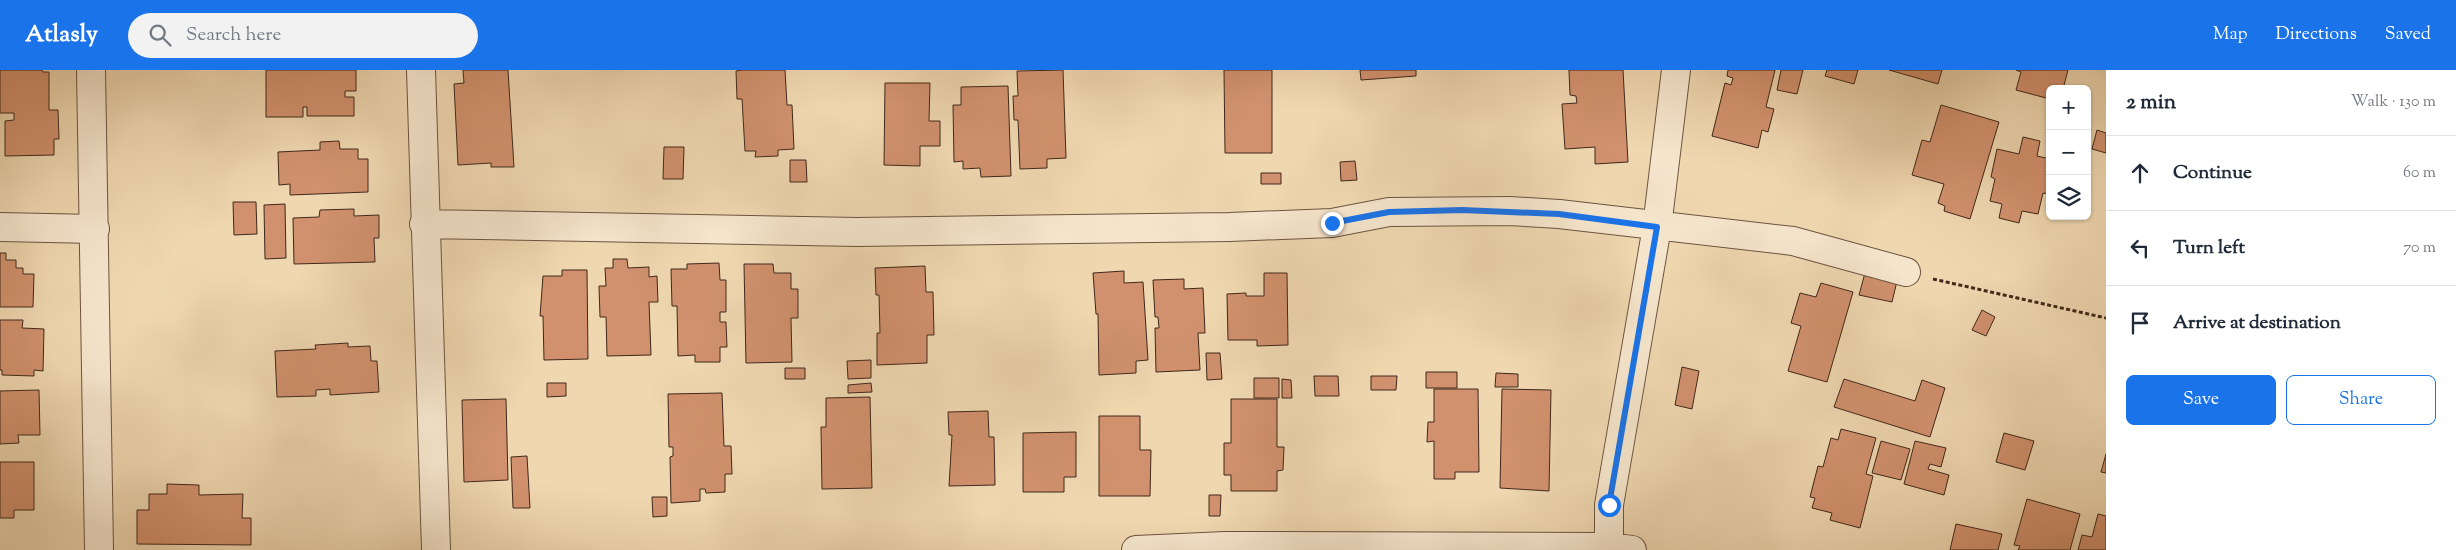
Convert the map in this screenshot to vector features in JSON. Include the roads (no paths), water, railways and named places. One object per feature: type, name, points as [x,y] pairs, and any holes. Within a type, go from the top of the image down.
[{"type":"street","points":[[92,70],[99,550]]},
{"type":"street","points":[[420,70],[436,550]]},
{"type":"street","points":[[1136,550],[1254,546],[1617,549],[1609,505],[1657,227],[1676,70]]},
{"type":"street","points":[[424,224],[916,231],[1230,227],[1332,223],[1389,212],[1462,210],[1559,214],[1657,227],[1793,241],[1906,272]]},
{"type":"street","points":[[0,227],[95,229]]}]
